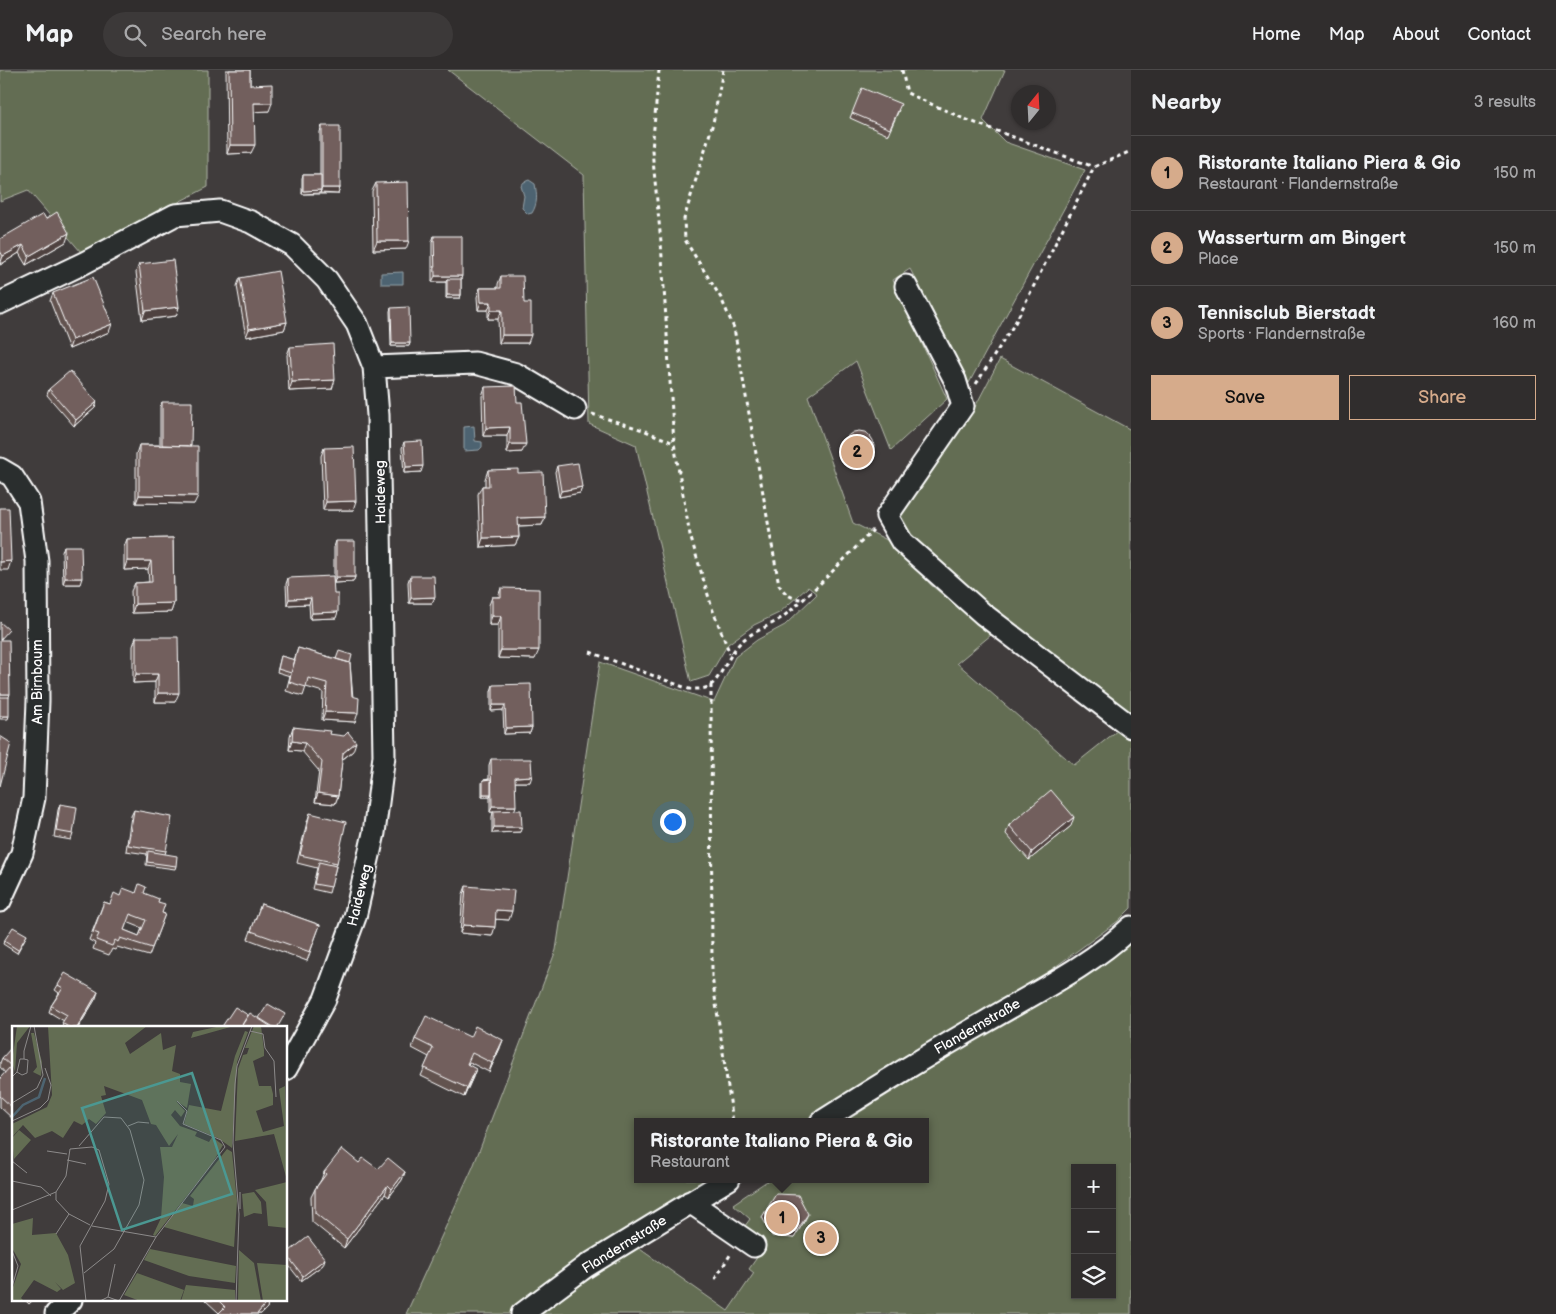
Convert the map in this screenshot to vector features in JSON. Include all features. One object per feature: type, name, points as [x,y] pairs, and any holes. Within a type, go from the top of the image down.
[{"type":"street","name":"Haideweg","points":[[0,303],[84,263],[175,215],[220,211],[251,222],[292,246],[327,280],[357,324],[374,367],[379,424],[384,756],[374,833],[355,917],[325,999],[288,1065]]},
{"type":"street","points":[[906,286],[955,380],[963,406],[887,516],[902,542],[983,614],[1131,727]]},
{"type":"street","points":[[374,367],[475,363],[516,374],[575,408]]},
{"type":"street","name":"Am Birnbaum","points":[[0,469],[12,476],[29,502],[37,561],[38,701],[34,798],[22,853],[0,901]]},
{"type":"street","name":"Flandernstraße","points":[[827,1118],[916,1062],[1060,979],[1115,942],[1131,927]]},
{"type":"street","name":"Flandernstraße","points":[[522,1314],[586,1267],[722,1183]]},
{"type":"street","points":[[690,1202],[748,1242]]},
{"type":"street","points":[[56,1314],[69,1302]]},
{"type":"path","points":[[659,70],[652,150],[661,242],[674,443],[690,535],[712,608],[730,654]]},
{"type":"path","points":[[723,70],[713,123],[684,219],[685,240],[721,298],[734,328],[779,585],[785,594],[794,599],[804,599]]},
{"type":"path","points":[[902,70],[907,93],[962,118],[1094,167]]},
{"type":"path","points":[[963,406],[1015,323],[1094,167],[1131,151]]},
{"type":"path","points":[[575,408],[643,430],[674,443]]},
{"type":"path","points":[[590,652],[689,689],[700,689],[711,685],[718,678],[730,654],[743,640],[765,628],[804,599],[887,516]]},
{"type":"path","points":[[711,685],[712,976],[732,1118]]},
{"type":"path","points":[[715,1279],[748,1242]]},
{"type":"green space","points":[[0,70],[208,70],[208,187],[81,252],[28,190],[0,201]]},
{"type":"green space","points":[[448,70],[1005,70],[983,120],[1005,142],[1085,170],[969,383],[910,269],[893,280],[947,399],[891,450],[856,361],[808,396],[853,523],[889,541],[931,585],[991,635],[957,663],[1074,765],[1118,730],[1131,740],[1131,908],[1118,921],[1040,978],[972,1022],[866,1083],[815,1118],[634,1118],[634,1183],[709,1183],[580,1262],[509,1314],[406,1314],[473,1167],[556,950],[600,662],[714,702],[735,657],[757,640],[785,625],[817,594],[808,587],[779,613],[754,625],[728,644],[709,676],[691,682],[636,445],[589,424],[584,175]]},
{"type":"green space","points":[[1000,359],[1131,430],[1131,720],[905,537],[895,519],[975,407]]},
{"type":"green space","points":[[1131,941],[1131,1314],[538,1314],[637,1247],[728,1311],[754,1273],[749,1269],[765,1246],[742,1230],[750,1219],[733,1204],[764,1183],[929,1183],[929,1118],[850,1118],[980,1037],[1114,957]]},
{"type":"water","points":[[529,180],[535,184],[536,199],[532,213],[528,214],[522,208],[524,196],[521,186]]},
{"type":"water","points":[[403,272],[403,284],[381,284],[381,273]]},
{"type":"water","points":[[474,426],[475,441],[482,442],[482,447],[479,450],[464,451],[464,427]]},
{"type":"building","points":[[229,70],[250,70],[250,85],[272,84],[272,103],[254,103],[255,145],[230,145]]},
{"type":"building","points":[[862,88],[901,104],[890,129],[852,113]]},
{"type":"building","points":[[322,126],[340,126],[340,188],[322,188]]},
{"type":"building","points":[[303,175],[321,175],[321,190],[303,191]]},
{"type":"building","points":[[408,182],[409,241],[377,241],[376,183]]},
{"type":"building","points":[[57,212],[69,233],[29,256],[23,245],[3,256],[0,251],[0,239],[43,214],[46,219]]},
{"type":"building","points":[[434,236],[462,236],[462,276],[435,276]]},
{"type":"building","points":[[173,260],[179,307],[145,311],[139,264]]},
{"type":"building","points":[[278,271],[287,322],[249,329],[240,278]]},
{"type":"building","points":[[501,276],[523,276],[524,303],[531,303],[531,335],[502,335],[502,310],[491,310],[491,302],[481,302],[480,288],[501,288]]},
{"type":"building","points":[[93,277],[112,324],[72,340],[53,293]]},
{"type":"building","points":[[447,279],[461,279],[461,295],[447,295]]},
{"type":"building","points":[[409,307],[410,343],[392,343],[391,308]]},
{"type":"building","points":[[333,344],[335,380],[292,382],[290,347]]},
{"type":"building","points":[[70,371],[97,402],[76,420],[49,389]]},
{"type":"building","points":[[516,386],[517,402],[522,402],[526,444],[510,444],[510,427],[486,428],[485,387]]},
{"type":"building","points":[[162,402],[192,402],[191,446],[162,445]]},
{"type":"building","points":[[859,431],[870,435],[874,446],[870,457],[859,461],[848,457],[844,446],[848,435]]},
{"type":"building","points":[[422,441],[423,466],[406,467],[404,442]]},
{"type":"building","points":[[139,445],[198,446],[198,496],[139,495]]},
{"type":"building","points":[[354,447],[356,501],[326,502],[324,448]]},
{"type":"building","points":[[578,463],[582,487],[561,491],[557,466]]},
{"type":"building","points":[[518,469],[518,473],[543,472],[545,517],[518,518],[519,537],[483,538],[482,486],[489,486],[488,470]]},
{"type":"building","points":[[0,508],[9,508],[11,561],[0,562]]},
{"type":"building","points":[[173,538],[174,603],[135,604],[135,583],[152,582],[151,561],[127,561],[127,539]]},
{"type":"building","points":[[336,541],[355,541],[355,577],[336,577]]},
{"type":"building","points":[[64,546],[81,546],[82,578],[65,578]]},
{"type":"building","points":[[333,576],[334,594],[338,594],[338,612],[312,613],[311,598],[289,599],[288,578]]},
{"type":"building","points":[[410,576],[434,576],[435,597],[411,598]]},
{"type":"building","points":[[501,588],[539,589],[539,650],[501,650],[501,616],[492,616],[492,597],[501,597]]},
{"type":"building","points":[[0,622],[9,630],[0,640]]},
{"type":"building","points":[[136,637],[178,637],[179,693],[158,693],[158,674],[136,674]]},
{"type":"building","points":[[0,640],[9,640],[10,694],[0,694]]},
{"type":"building","points":[[298,648],[350,663],[352,696],[359,698],[358,713],[325,712],[327,683],[308,678],[306,687],[289,682]]},
{"type":"building","points":[[339,651],[352,655],[350,663],[336,659]]},
{"type":"building","points":[[281,656],[295,660],[291,673],[278,669]]},
{"type":"building","points":[[531,684],[532,727],[506,728],[505,705],[493,705],[493,685]]},
{"type":"building","points":[[0,697],[9,697],[9,716],[0,716]]},
{"type":"building","points":[[293,727],[330,731],[329,734],[344,736],[348,732],[356,742],[343,753],[338,796],[318,793],[322,762],[305,743],[292,741]]},
{"type":"building","points":[[0,736],[11,743],[0,786]]},
{"type":"building","points":[[491,759],[531,759],[532,776],[515,777],[516,806],[492,806]]},
{"type":"building","points":[[491,779],[491,794],[483,794],[483,780]]},
{"type":"building","points":[[1051,790],[1074,817],[1032,852],[1009,825]]},
{"type":"building","points":[[60,804],[77,807],[73,834],[56,831]]},
{"type":"building","points":[[134,810],[172,817],[166,851],[128,845]]},
{"type":"building","points":[[521,810],[522,827],[494,827],[494,811]]},
{"type":"building","points":[[310,813],[346,822],[337,863],[300,855]]},
{"type":"building","points":[[148,851],[177,856],[176,866],[147,862]]},
{"type":"building","points":[[319,862],[336,866],[331,887],[314,884]]},
{"type":"building","points":[[139,884],[146,887],[144,893],[159,899],[158,902],[165,904],[162,913],[165,914],[152,948],[120,938],[118,942],[115,940],[112,946],[96,940],[99,934],[93,932],[104,902],[110,904],[114,893],[120,896],[123,888],[136,893]],"holes":[[[130,914],[146,920],[139,936],[124,930]]]},
{"type":"building","points":[[466,886],[514,890],[512,911],[496,910],[495,927],[463,925]]},
{"type":"building","points":[[261,904],[320,925],[310,952],[251,931]]},
{"type":"building","points":[[13,927],[27,935],[18,950],[4,941]]},
{"type":"building","points":[[65,973],[98,992],[78,1026],[67,1026],[62,1023],[67,1015],[51,1006],[63,988],[58,985]]},
{"type":"building","points":[[268,1004],[285,1014],[278,1026],[272,1026],[259,1018]]},
{"type":"building","points":[[235,1007],[248,1015],[241,1026],[222,1026]]},
{"type":"building","points":[[250,1013],[270,1026],[241,1026]]},
{"type":"building","points":[[426,1016],[470,1037],[475,1026],[503,1040],[492,1063],[472,1053],[467,1064],[476,1069],[467,1088],[424,1068],[433,1048],[415,1039]]},
{"type":"building","points":[[12,1047],[12,1107],[0,1096],[0,1078],[11,1066],[2,1058]]},
{"type":"building","points":[[342,1149],[359,1163],[363,1158],[378,1169],[388,1158],[405,1172],[392,1189],[388,1185],[347,1239],[315,1213],[315,1189],[326,1174],[324,1172]]},
{"type":"building","points":[[776,1194],[798,1195],[808,1214],[796,1232],[774,1231],[765,1212]]},
{"type":"building","points":[[308,1237],[325,1259],[303,1276],[288,1257],[288,1252]]},
{"type":"building","points":[[220,1302],[267,1302],[257,1314],[218,1314],[225,1307]]},
{"type":"place","name":"Wasserturm am Bingert","points":[[857,452]]},
{"type":"place","name":"Ristorante Italiano Piera & Gio","points":[[782,1218]]},
{"type":"place","name":"Tennisclub Bierstadt","points":[[821,1238]]}]
